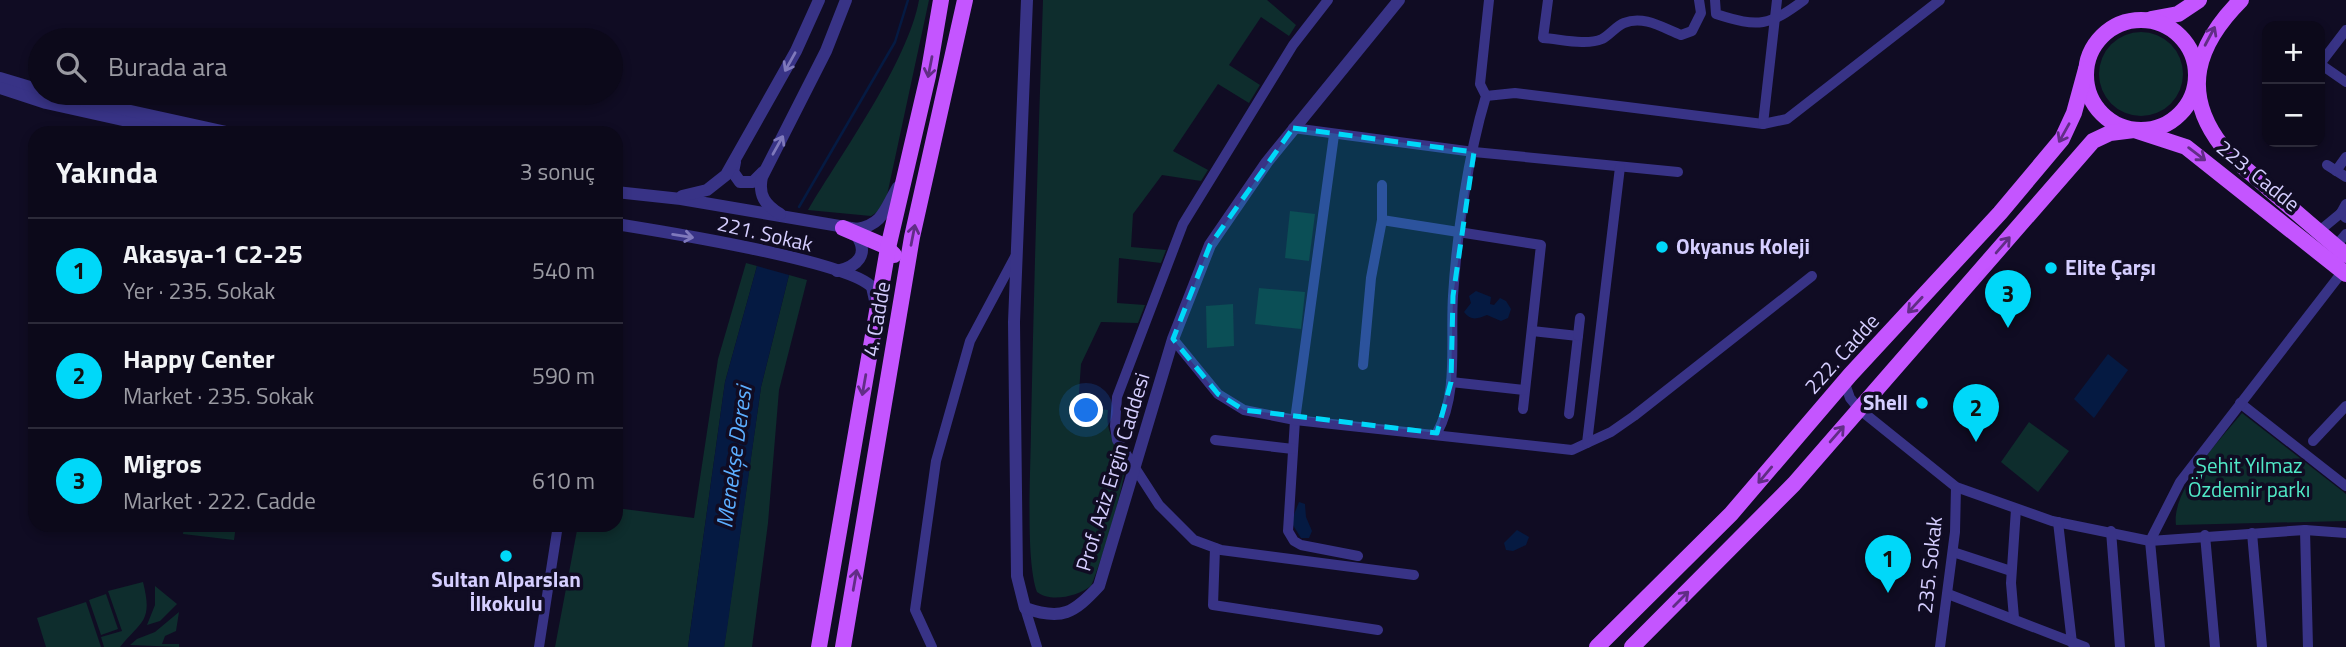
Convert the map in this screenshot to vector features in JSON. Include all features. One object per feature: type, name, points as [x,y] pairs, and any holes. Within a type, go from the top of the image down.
[{"type":"main road","name":"4. Cadde","points":[[819,647],[888,248],[928,76],[941,0]]},
{"type":"main road","name":"4. Cadde","points":[[843,647],[912,237],[966,0]]},
{"type":"main road","points":[[2134,130],[2117,125],[2098,109],[2087,86],[2086,69],[2090,52],[2100,37],[2114,26],[2131,20],[2148,20],[2178,13],[2199,0]]},
{"type":"main road","points":[[1632,647],[1794,484],[2093,141],[2110,133],[2152,130],[2175,118],[2192,98],[2203,49],[2217,24],[2241,0]]},
{"type":"main road","points":[[2148,20],[2165,25],[2184,41],[2196,64],[2196,81]]},
{"type":"main road","name":"222. Cadde","points":[[1597,647],[1731,514],[1844,382],[2000,213],[2062,139],[2074,113],[2086,69]]},
{"type":"main road","name":"223. Cadde","points":[[2196,81],[2204,118],[2222,147],[2343,256]]},
{"type":"main road","name":"223. Cadde","points":[[2134,130],[2186,146],[2343,256]]},
{"type":"main road","points":[[850,231],[888,248],[897,264],[895,333]]},
{"type":"street","points":[[670,197],[707,190],[726,176],[796,51],[819,0]]},
{"type":"street","points":[[790,218],[774,210],[764,200],[760,186],[763,172],[821,61],[846,0]]},
{"type":"street","points":[[1027,0],[1016,254],[1017,576],[1037,647]]},
{"type":"street","points":[[1328,0],[1293,45],[1200,193],[1177,237],[1117,397],[1117,440],[1159,505],[1194,540],[1215,548],[1415,575]]},
{"type":"street","name":"Prof. Aziz Ergin Caddesi","points":[[1025,608],[1056,615],[1077,610],[1099,586],[1173,339],[1210,245],[1293,128],[1399,0]]},
{"type":"street","points":[[1437,433],[1444,421],[1451,382],[1453,296],[1474,152],[1486,96],[1480,85],[1489,0]]},
{"type":"street","points":[[1548,0],[1543,38],[1590,41],[1604,38],[1623,23],[1636,20],[1654,22],[1681,35],[1692,31],[1699,22],[1699,0]]},
{"type":"street","points":[[1715,0],[1716,14],[1738,22],[1774,22],[1804,0]]},
{"type":"street","points":[[1763,124],[1777,0]]},
{"type":"street","points":[[1486,96],[1515,93],[1763,124],[1787,119],[1940,0]]},
{"type":"street","points":[[2346,30],[2320,64],[2346,82]]},
{"type":"street","points":[[0,78],[28,86]]},
{"type":"street","points":[[0,88],[28,97]]},
{"type":"street","points":[[55,105],[150,126]]},
{"type":"street","points":[[104,105],[199,126]]},
{"type":"street","points":[[1293,128],[1474,152],[1678,172]]},
{"type":"street","points":[[1334,135],[1296,420],[1287,518],[1290,536],[1301,544],[1358,556]]},
{"type":"street","points":[[2346,157],[2331,168],[2346,177]]},
{"type":"street","points":[[735,162],[733,172],[740,182],[753,182],[763,172]]},
{"type":"street","points":[[1587,443],[1620,167]]},
{"type":"street","points":[[623,193],[670,197],[850,231],[874,224],[885,215],[904,177]]},
{"type":"street","points":[[1363,365],[1371,278],[1382,220],[1382,185]]},
{"type":"street","points":[[2318,232],[2344,212]]},
{"type":"street","points":[[1382,220],[1541,245],[1523,409]]},
{"type":"street","name":"221. Sokak","points":[[623,225],[723,243],[852,275],[872,287],[876,318]]},
{"type":"street","points":[[837,271],[852,268],[861,259],[862,245],[850,231]]},
{"type":"street","points":[[932,647],[915,610],[936,461],[970,341],[1016,254]]},
{"type":"street","points":[[2160,647],[2150,541],[2180,482],[2240,403],[2343,256]]},
{"type":"street","points":[[1173,339],[1218,394],[1244,410],[1296,420],[1437,433],[1572,450],[1634,416],[1812,276]]},
{"type":"street","points":[[1569,414],[1580,318]]},
{"type":"street","points":[[1532,331],[1578,336]]},
{"type":"street","points":[[1451,382],[1524,390]]},
{"type":"street","points":[[1844,382],[1850,398],[1859,409],[1956,487],[2058,522],[2150,541],[2305,530],[2346,533]]},
{"type":"street","points":[[2240,403],[2346,486]]},
{"type":"street","points":[[2313,441],[2346,406]]},
{"type":"street","points":[[1215,440],[1293,449]]},
{"type":"street","name":"235. Sokak","points":[[1940,647],[1953,552],[1956,487]]},
{"type":"street","points":[[2014,618],[2011,571],[2015,509]]},
{"type":"street","points":[[2058,522],[2072,643]]},
{"type":"street","points":[[2305,530],[2308,647]]},
{"type":"street","points":[[2111,531],[2120,647]]},
{"type":"street","points":[[539,647],[557,532]]},
{"type":"street","points":[[2252,533],[2262,647]]},
{"type":"street","points":[[2205,535],[2215,647]]},
{"type":"street","points":[[1215,548],[1213,605],[1378,630]]},
{"type":"street","points":[[1953,552],[2011,571]]},
{"type":"street","points":[[1948,594],[2085,647]]},
{"type":"highlighted area","points":[[1293,128],[1474,152],[1453,296],[1451,382],[1437,433],[1244,410],[1218,394],[1173,339],[1210,245]]},
{"type":"green space","points":[[919,0],[929,0],[886,200],[880,210],[871,216],[808,210],[888,79],[902,51]]},
{"type":"green space","points":[[1043,0],[1267,0],[1296,25],[1289,36],[1261,17],[1229,65],[1260,85],[1249,103],[1218,84],[1173,151],[1208,170],[1201,181],[1162,175],[1133,214],[1131,247],[1166,250],[1161,263],[1119,258],[1117,303],[1145,305],[1138,323],[1101,322],[1081,364],[1078,407],[1108,410],[1111,435],[1124,458],[1124,474],[1111,526],[1091,586],[1079,593],[1057,598],[1037,592],[1033,577],[1030,536],[1033,320]]},
{"type":"green space","points":[[2133,32],[2149,32],[2165,39],[2176,50],[2183,66],[2180,90],[2171,104],[2149,116],[2133,116],[2117,109],[2106,98],[2099,82],[2099,66],[2106,50],[2117,39]]},
{"type":"green space","points":[[1290,211],[1315,214],[1309,261],[1285,258]]},
{"type":"green space","points":[[746,263],[757,266],[725,382],[688,647],[555,647],[577,532],[623,532],[623,509],[694,518],[718,359]]},
{"type":"green space","points":[[789,275],[807,280],[779,390],[768,523],[752,647],[724,647],[761,387]]},
{"type":"green space","points":[[1259,288],[1305,292],[1301,329],[1255,324]]},
{"type":"green space","points":[[1233,304],[1234,346],[1207,348],[1206,306]]},
{"type":"green space","name":"Şehit Yılmaz Özdemir parkı","points":[[2242,413],[2346,494],[2346,521],[2176,525],[2176,511],[2189,481]]},
{"type":"green space","points":[[2029,422],[2069,451],[2038,492],[2001,462]]},
{"type":"green space","points":[[183,532],[235,532],[234,540]]},
{"type":"green space","points":[[143,582],[147,605],[144,619],[120,647],[104,647],[101,637],[122,631],[108,591]]},
{"type":"green space","points":[[155,586],[177,604],[160,621],[147,625],[155,605]]},
{"type":"green space","points":[[106,594],[118,629],[101,635],[89,600]]},
{"type":"green space","points":[[86,602],[101,647],[46,647],[37,618]]},
{"type":"green space","points":[[179,612],[176,631],[165,636],[162,644],[179,644],[179,647],[130,645],[155,632]]},
{"type":"water","points":[[757,266],[789,275],[761,387],[724,647],[688,647],[725,382]]},
{"type":"water","points":[[1476,291],[1491,297],[1490,304],[1494,305],[1500,298],[1506,301],[1511,309],[1508,318],[1501,321],[1487,315],[1469,317],[1464,312],[1471,303],[1469,296]]},
{"type":"water","points":[[2108,354],[2128,370],[2094,418],[2074,399]]},
{"type":"water","points":[[1299,502],[1305,504],[1306,517],[1312,531],[1309,538],[1301,538],[1291,522]]},
{"type":"water","points":[[1517,530],[1529,537],[1526,545],[1513,551],[1506,550],[1504,543]]},
{"type":"waterway","name":"Menekşe Deresi","points":[[799,207],[895,42],[908,0]]},
{"type":"place","name":"Okyanus Koleji","points":[[1662,247]]},
{"type":"place","name":"Elite Çarşı","points":[[2051,268]]},
{"type":"place","name":"Migros","points":[[2008,328]]},
{"type":"place","name":"Shell","points":[[1922,403]]},
{"type":"place","name":"Happy Center","points":[[1976,442]]},
{"type":"place","name":"Sultan Alparslan İlkokulu","points":[[506,556]]},
{"type":"place","name":"Akasya-1 C2-25","points":[[1888,593]]}]
